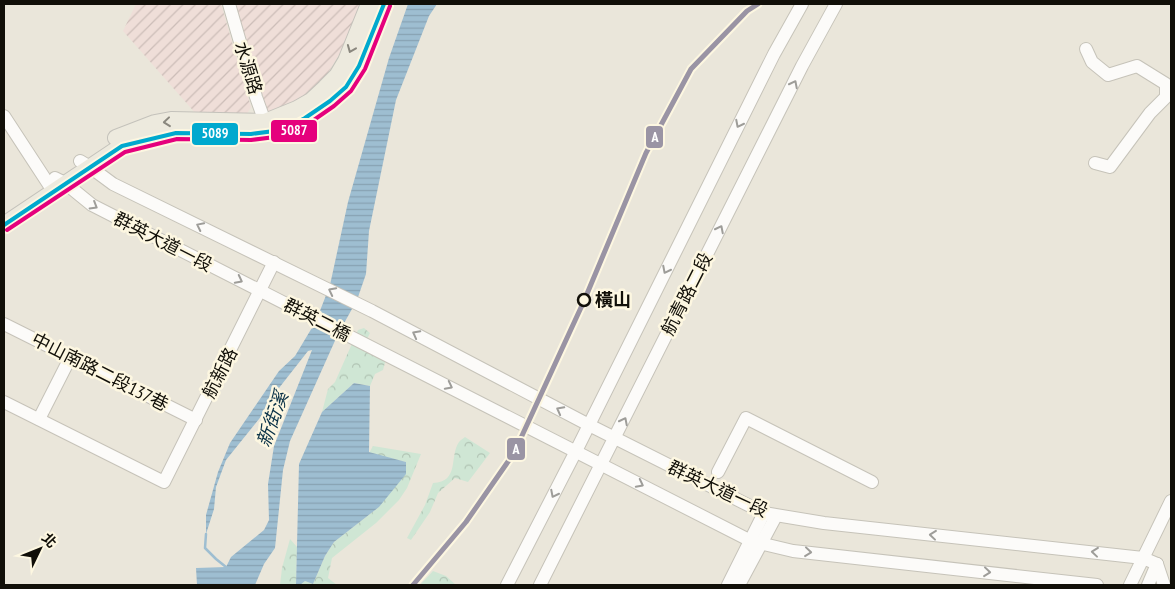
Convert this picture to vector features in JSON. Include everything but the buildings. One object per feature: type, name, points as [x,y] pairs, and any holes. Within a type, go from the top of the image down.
[{"type":"main road","points":[[4,212],[55,184],[120,141],[146,139],[176,133],[251,134],[266,127],[282,116],[311,101],[337,76],[346,60],[369,4]]},
{"type":"main road","points":[[266,127],[282,130],[305,118],[330,101],[346,87],[359,66],[384,4]]},
{"type":"main road","points":[[4,225],[55,184]]},
{"type":"street","name":"水源路","points":[[229,4],[266,127]]},
{"type":"street","name":"航青路二段","points":[[507,585],[774,54],[802,4]]},
{"type":"street","name":"航青路二段","points":[[540,585],[802,66],[836,4]]},
{"type":"street","points":[[1086,49],[1092,62],[1108,75],[1137,66],[1166,84],[1166,97],[1150,113],[1110,167],[1095,163]]},
{"type":"street","name":"群英大道一段","points":[[4,116],[55,184],[92,206],[275,299]]},
{"type":"street","name":"群英大道一段","points":[[85,164],[113,184],[291,271]]},
{"type":"street","name":"航新路","points":[[39,420],[164,482],[274,262]]},
{"type":"street","name":"群英二橋","points":[[291,271],[372,311]]},
{"type":"street","name":"群英二橋","points":[[275,299],[358,341]]},
{"type":"street","name":"群英大道一段","points":[[372,311],[589,425],[770,515],[833,524],[1143,558],[1157,564]]},
{"type":"street","name":"中山南路二段137巷","points":[[4,324],[196,420]]},
{"type":"street","name":"群英大道一段","points":[[358,341],[756,542],[794,550],[1097,585]]},
{"type":"street","points":[[4,402],[39,420],[70,358]]},
{"type":"street","points":[[718,472],[746,418],[872,482]]},
{"type":"street","points":[[1130,585],[1171,501]]},
{"type":"street","points":[[728,585],[756,542],[770,515]]},
{"type":"street","points":[[739,585],[756,542]]},
{"type":"street","points":[[1148,585],[1157,564]]},
{"type":"street","points":[[1157,564],[1164,585]]},
{"type":"shaded area","points":[[136,4],[221,4],[251,107],[247,114],[197,115],[123,31]]},
{"type":"shaded area","points":[[234,4],[360,4],[343,48],[325,78],[301,100],[268,113]]},
{"type":"green space","points":[[364,328],[370,333],[365,343],[386,359],[383,370],[375,374],[370,386],[354,383],[322,412],[328,389],[335,382],[358,330]]},
{"type":"green space","points":[[465,437],[490,453],[468,482],[455,478],[438,493],[430,512],[411,540],[407,538],[425,505],[433,483],[441,482],[450,473],[456,448],[459,441]]},
{"type":"green space","points":[[373,446],[421,454],[407,488],[399,500],[376,523],[332,558],[328,578],[337,585],[300,585],[305,581],[313,584],[325,556],[334,542],[379,507],[406,462],[369,453]]},
{"type":"green space","points":[[290,539],[297,547],[296,585],[280,585],[282,568]]},
{"type":"green space","points":[[433,571],[446,576],[456,585],[420,585]]},
{"type":"water","points":[[408,4],[437,4],[429,16],[396,100],[369,231],[366,274],[357,300],[338,334],[290,441],[283,470],[275,548],[264,564],[255,585],[197,585],[196,568],[226,567],[231,557],[264,530],[269,520],[268,484],[274,446],[312,350],[308,351],[279,388],[263,414],[226,460],[216,487],[214,509],[206,534],[206,515],[218,472],[230,443],[279,371],[295,356],[316,321],[330,285],[348,202],[389,58]]},
{"type":"water","points":[[354,383],[370,386],[369,452],[406,462],[406,474],[379,507],[334,542],[325,556],[313,584],[305,581],[300,585],[296,585],[299,464],[322,412]]},
{"type":"waterway","points":[[206,534],[205,548],[226,567]]},
{"type":"transit line","name":"5089","points":[[4,225],[122,146],[176,133],[251,134],[282,130],[305,118],[330,101],[346,87],[359,66],[384,4]]},
{"type":"transit line","name":"A","points":[[413,585],[466,522],[514,453],[584,301],[646,153],[691,69],[747,11],[758,4]]},
{"type":"transit line","name":"5087","points":[[7,230],[125,152],[177,139],[251,140],[283,136],[308,124],[334,106],[351,91],[365,69],[390,6]]},
{"type":"place","name":"橫山","points":[[584,300]]},
{"type":"water label","name":"新街溪","points":[[272,419]]}]
